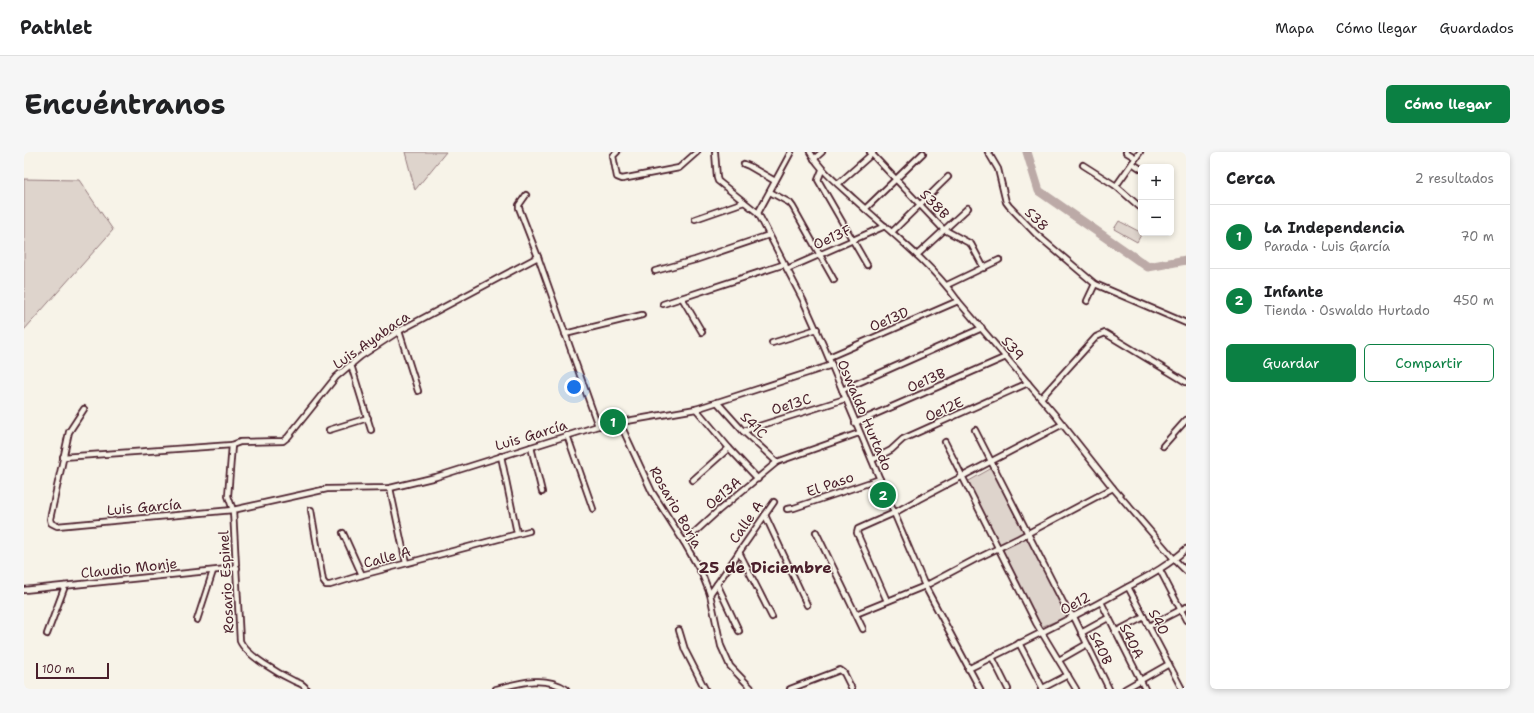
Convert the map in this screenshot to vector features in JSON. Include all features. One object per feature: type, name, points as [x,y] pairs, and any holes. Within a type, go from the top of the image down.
[{"type":"street","points":[[617,152],[613,156],[616,177],[622,179],[679,168],[697,152]]},
{"type":"street","points":[[715,152],[716,178],[718,181],[758,213],[791,152]]},
{"type":"street","name":"S39","points":[[810,152],[822,170],[892,232],[947,285],[958,301],[1063,424],[1113,488],[1186,571]]},
{"type":"street","points":[[814,159],[822,152]]},
{"type":"street","name":"S38","points":[[988,152],[998,169],[1006,202],[1036,234],[1095,284],[1186,324]]},
{"type":"street","points":[[1126,152],[1136,158]]},
{"type":"street","points":[[1116,186],[1140,152]]},
{"type":"street","points":[[838,184],[872,153]]},
{"type":"street","name":"S38B","points":[[872,153],[943,229],[970,244],[984,268]]},
{"type":"street","points":[[865,209],[923,153]]},
{"type":"street","points":[[1132,163],[1138,168]]},
{"type":"street","points":[[744,164],[776,181]]},
{"type":"street","points":[[1083,166],[1116,186],[1138,205]]},
{"type":"street","points":[[822,170],[818,180],[867,265]]},
{"type":"street","points":[[892,232],[948,177]]},
{"type":"street","points":[[770,192],[790,203],[834,280]]},
{"type":"street","points":[[526,195],[518,208],[538,257],[598,426]]},
{"type":"street","points":[[695,219],[744,202]]},
{"type":"street","points":[[917,255],[943,229],[968,208]]},
{"type":"street","name":"Oswaldo Hurtado","points":[[758,213],[817,330],[859,433],[872,460],[925,586],[980,689]]},
{"type":"street","name":"Oe13F","points":[[787,269],[885,226]]},
{"type":"street","points":[[655,271],[695,260],[769,235]]},
{"type":"street","name":"Luis Ayabaca","points":[[63,457],[232,445],[240,442],[283,441],[288,438],[336,377],[351,365],[399,331],[538,257]]},
{"type":"street","points":[[947,285],[999,260]]},
{"type":"street","points":[[663,304],[785,264]]},
{"type":"street","points":[[1087,301],[1095,284]]},
{"type":"street","points":[[682,298],[702,332]]},
{"type":"street","name":"Oe13D","points":[[829,357],[958,301]]},
{"type":"street","points":[[566,334],[642,315]]},
{"type":"street","points":[[842,390],[982,328]]},
{"type":"street","points":[[772,343],[817,330]]},
{"type":"street","points":[[399,331],[418,391]]},
{"type":"street","points":[[1041,398],[1096,337],[1105,333],[1186,382]]},
{"type":"street","name":"Oe13B","points":[[856,423],[1006,357]]},
{"type":"street","points":[[351,365],[371,430]]},
{"type":"street","name":"Luis García","points":[[63,457],[50,519],[52,524],[57,526],[233,510],[327,489],[390,488],[436,477],[598,426],[618,421],[696,409],[832,365]]},
{"type":"street","name":"Oe12E","points":[[872,460],[891,450],[903,439],[1028,383]]},
{"type":"street","name":"Oe13C","points":[[743,431],[845,399]]},
{"type":"street","name":"S41C","points":[[717,402],[743,431],[776,462]]},
{"type":"street","points":[[63,457],[69,432],[84,409]]},
{"type":"street","points":[[696,409],[758,479]]},
{"type":"street","points":[[329,430],[368,418]]},
{"type":"street","points":[[1163,446],[1186,420]]},
{"type":"street","name":"Rosario Borja","points":[[618,421],[652,492],[684,542],[702,574],[710,594],[721,646],[730,666],[752,689]]},
{"type":"street","points":[[887,601],[857,530],[894,513],[1063,424]]},
{"type":"street","name":"S40B","points":[[975,430],[1067,610],[1074,617],[1109,689]]},
{"type":"street","points":[[776,462],[859,433]]},
{"type":"street","points":[[567,435],[593,509]]},
{"type":"street","points":[[945,442],[1036,624],[1076,689]]},
{"type":"street","points":[[232,445],[228,496],[233,510]]},
{"type":"street","points":[[531,446],[542,492]]},
{"type":"street","points":[[693,480],[729,448]]},
{"type":"street","points":[[501,456],[517,533]]},
{"type":"street","name":"Oe13A","points":[[684,542],[776,462]]},
{"type":"street","name":"El Paso","points":[[787,509],[880,479]]},
{"type":"street","points":[[390,488],[406,563]]},
{"type":"street","points":[[856,614],[925,586],[1113,488]]},
{"type":"street","name":"Calle A","points":[[710,594],[774,502]]},
{"type":"street","name":"Rosario Espinel","points":[[233,510],[240,641],[242,646],[270,666],[294,681],[304,685],[306,689]]},
{"type":"street","name":"Calle A","points":[[311,510],[324,582],[330,585],[406,563],[529,531]]},
{"type":"street","points":[[765,515],[807,605]]},
{"type":"street","points":[[816,532],[863,629]]},
{"type":"street","points":[[343,533],[362,575]]},
{"type":"street","name":"Oe12","points":[[968,669],[1074,617],[1160,570],[1175,560],[1186,549]]},
{"type":"street","points":[[739,552],[772,617]]},
{"type":"street","name":"Claudio Monje","points":[[24,590],[236,568]]},
{"type":"street","points":[[1160,570],[1186,620]]},
{"type":"street","points":[[197,620],[212,571]]},
{"type":"street","points":[[717,584],[738,631]]},
{"type":"street","points":[[47,634],[65,586]]},
{"type":"street","name":"S40","points":[[1128,587],[1182,689]]},
{"type":"street","name":"S40A","points":[[1101,602],[1145,689]]},
{"type":"street","points":[[1149,626],[1186,608]]},
{"type":"street","points":[[1115,632],[1144,617]]},
{"type":"street","points":[[1082,633],[1108,618]]},
{"type":"street","points":[[679,630],[685,650],[705,689]]},
{"type":"street","points":[[1019,643],[1042,689],[1068,675]]},
{"type":"street","points":[[1059,660],[1087,644]]},
{"type":"street","points":[[992,657],[1008,689]]},
{"type":"street","points":[[1126,689],[1169,664]]},
{"type":"street","points":[[790,689],[840,670],[844,673],[852,689]]},
{"type":"street","points":[[496,689],[517,683],[538,681],[557,683],[566,689]]},
{"type":"shaded area","points":[[405,152],[446,152],[415,190]]},
{"type":"shaded area","points":[[24,179],[79,180],[113,230],[24,330]]},
{"type":"shaded area","points":[[1119,221],[1138,231],[1138,236],[1140,236],[1137,242],[1114,229]]},
{"type":"shaded area","points":[[992,468],[1025,533],[999,545],[967,482]]},
{"type":"shaded area","points":[[1026,537],[1069,616],[1041,627],[1001,549]]},
{"type":"waterway","points":[[1027,152],[1039,191],[1148,267],[1186,260]]},
{"type":"place","name":"La Independencia","points":[[613,422]]},
{"type":"place","name":"Infante","points":[[883,495]]},
{"type":"district","name":"25 de Diciembre","points":[[765,567]]}]
